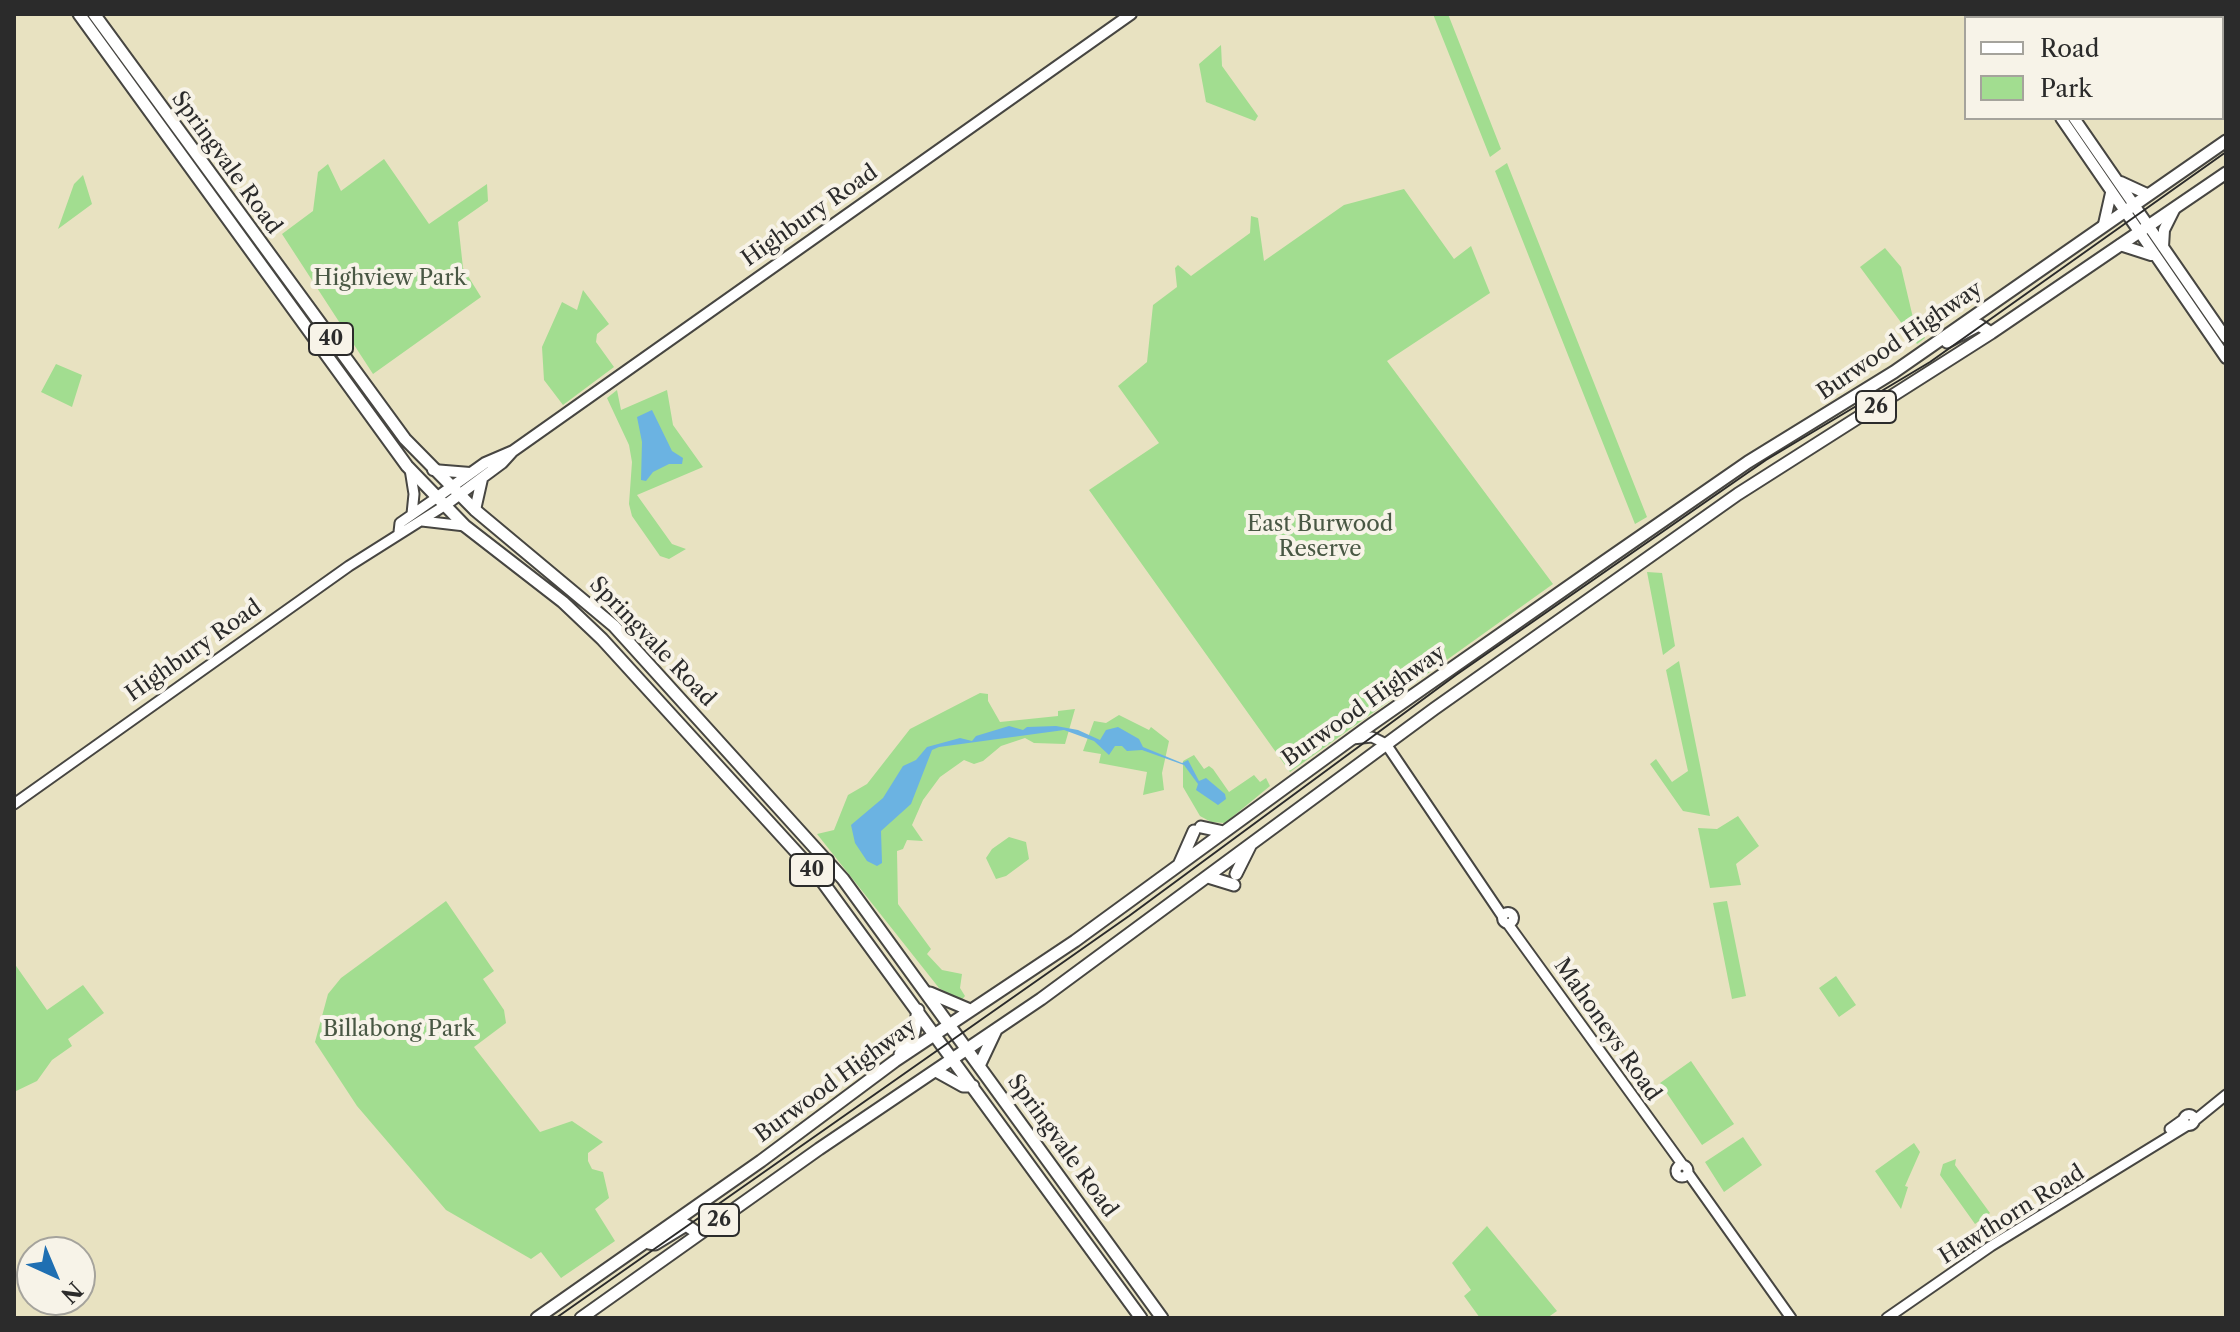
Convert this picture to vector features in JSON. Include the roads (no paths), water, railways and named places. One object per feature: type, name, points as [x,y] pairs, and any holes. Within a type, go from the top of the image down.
[{"type":"highway","name":"Springvale Road","points":[[79,14],[410,469],[465,526],[563,602],[602,639],[842,905],[1141,1318]]},
{"type":"highway","name":"Springvale Road","points":[[94,14],[390,421],[454,491],[572,588],[620,633],[847,884],[1162,1318]]},
{"type":"highway","name":"Burwood Highway","points":[[537,1318],[895,1061],[1176,869],[1352,739],[1555,596],[1748,462],[1935,344],[2226,141]]},
{"type":"highway","name":"Burwood Highway","points":[[581,1318],[996,1030],[1208,877],[1252,841],[1738,494],[1991,333],[2226,173]]},
{"type":"highway","points":[[1935,344],[1955,339],[1979,325],[1991,333]]},
{"type":"highway","points":[[1555,596],[1573,594],[1583,604]]},
{"type":"highway","points":[[1176,869],[1197,829],[1224,832]]},
{"type":"highway","points":[[1208,877],[1235,879],[1252,841]]},
{"type":"highway","points":[[842,905],[848,898],[847,884]]},
{"type":"highway","points":[[925,991],[970,1010]]},
{"type":"highway","points":[[895,1061],[913,1036],[918,1010]]},
{"type":"highway","points":[[979,1066],[996,1030]]},
{"type":"highway","points":[[936,1071],[963,1086],[973,1086]]},
{"type":"highway","points":[[644,1242],[655,1244],[686,1225],[699,1234]]},
{"type":"main road","name":"Highbury Road","points":[[454,491],[483,477],[513,451],[1131,14]]},
{"type":"main road","points":[[2062,120],[2226,358]]},
{"type":"main road","points":[[2075,120],[2226,338]]},
{"type":"main road","points":[[2119,181],[2147,194]]},
{"type":"main road","points":[[2104,224],[2111,193]]},
{"type":"main road","points":[[2163,247],[2164,230],[2175,208]]},
{"type":"main road","points":[[2120,245],[2153,255]]},
{"type":"main road","name":"Highbury Road","points":[[14,804],[399,532],[422,521],[470,473],[513,451]]},
{"type":"main road","points":[[410,469],[414,494],[412,514]]},
{"type":"main road","points":[[433,470],[470,473]]},
{"type":"main road","points":[[475,510],[483,477]]},
{"type":"main road","name":"Highbury Road","points":[[399,532],[400,523],[412,514],[440,502]]},
{"type":"main road","points":[[422,521],[465,526]]},
{"type":"main road","points":[[1352,739],[1372,737],[1381,748]]},
{"type":"main road","name":"Mahoneys Road","points":[[1381,748],[1401,768],[1682,1171],[1791,1318]]},
{"type":"main road","name":"Hawthorn Road","points":[[1887,1318],[1991,1246],[2157,1143],[2226,1095]]},
{"type":"water","points":[[652,410],[672,451],[683,458],[682,464],[669,464],[653,472],[646,481],[641,480],[642,442],[637,417]]},
{"type":"water","points":[[1009,726],[1023,730],[1027,727],[1056,726],[1078,730],[1100,740],[1106,730],[1118,727],[1139,739],[1143,747],[1182,763],[1188,760],[1199,781],[1206,778],[1225,794],[1226,799],[1218,805],[1196,790],[1198,784],[1184,765],[1142,750],[1127,751],[1122,746],[1115,746],[1109,755],[1094,741],[1064,730],[939,747],[932,750],[911,804],[881,831],[882,863],[877,866],[867,861],[855,843],[851,825],[883,798],[903,766],[916,760],[927,747],[960,738],[972,741],[976,736]]},
{"type":"tram line","points":[[556,1318],[1129,916],[1456,675],[1766,460],[1930,362],[2226,152]]},
{"type":"park label","name":"Highview Park","points":[[390,279]]},
{"type":"park label","name":"East Burwood Reserve","points":[[1320,538]]},
{"type":"park label","name":"Billabong Park","points":[[399,1030]]}]
